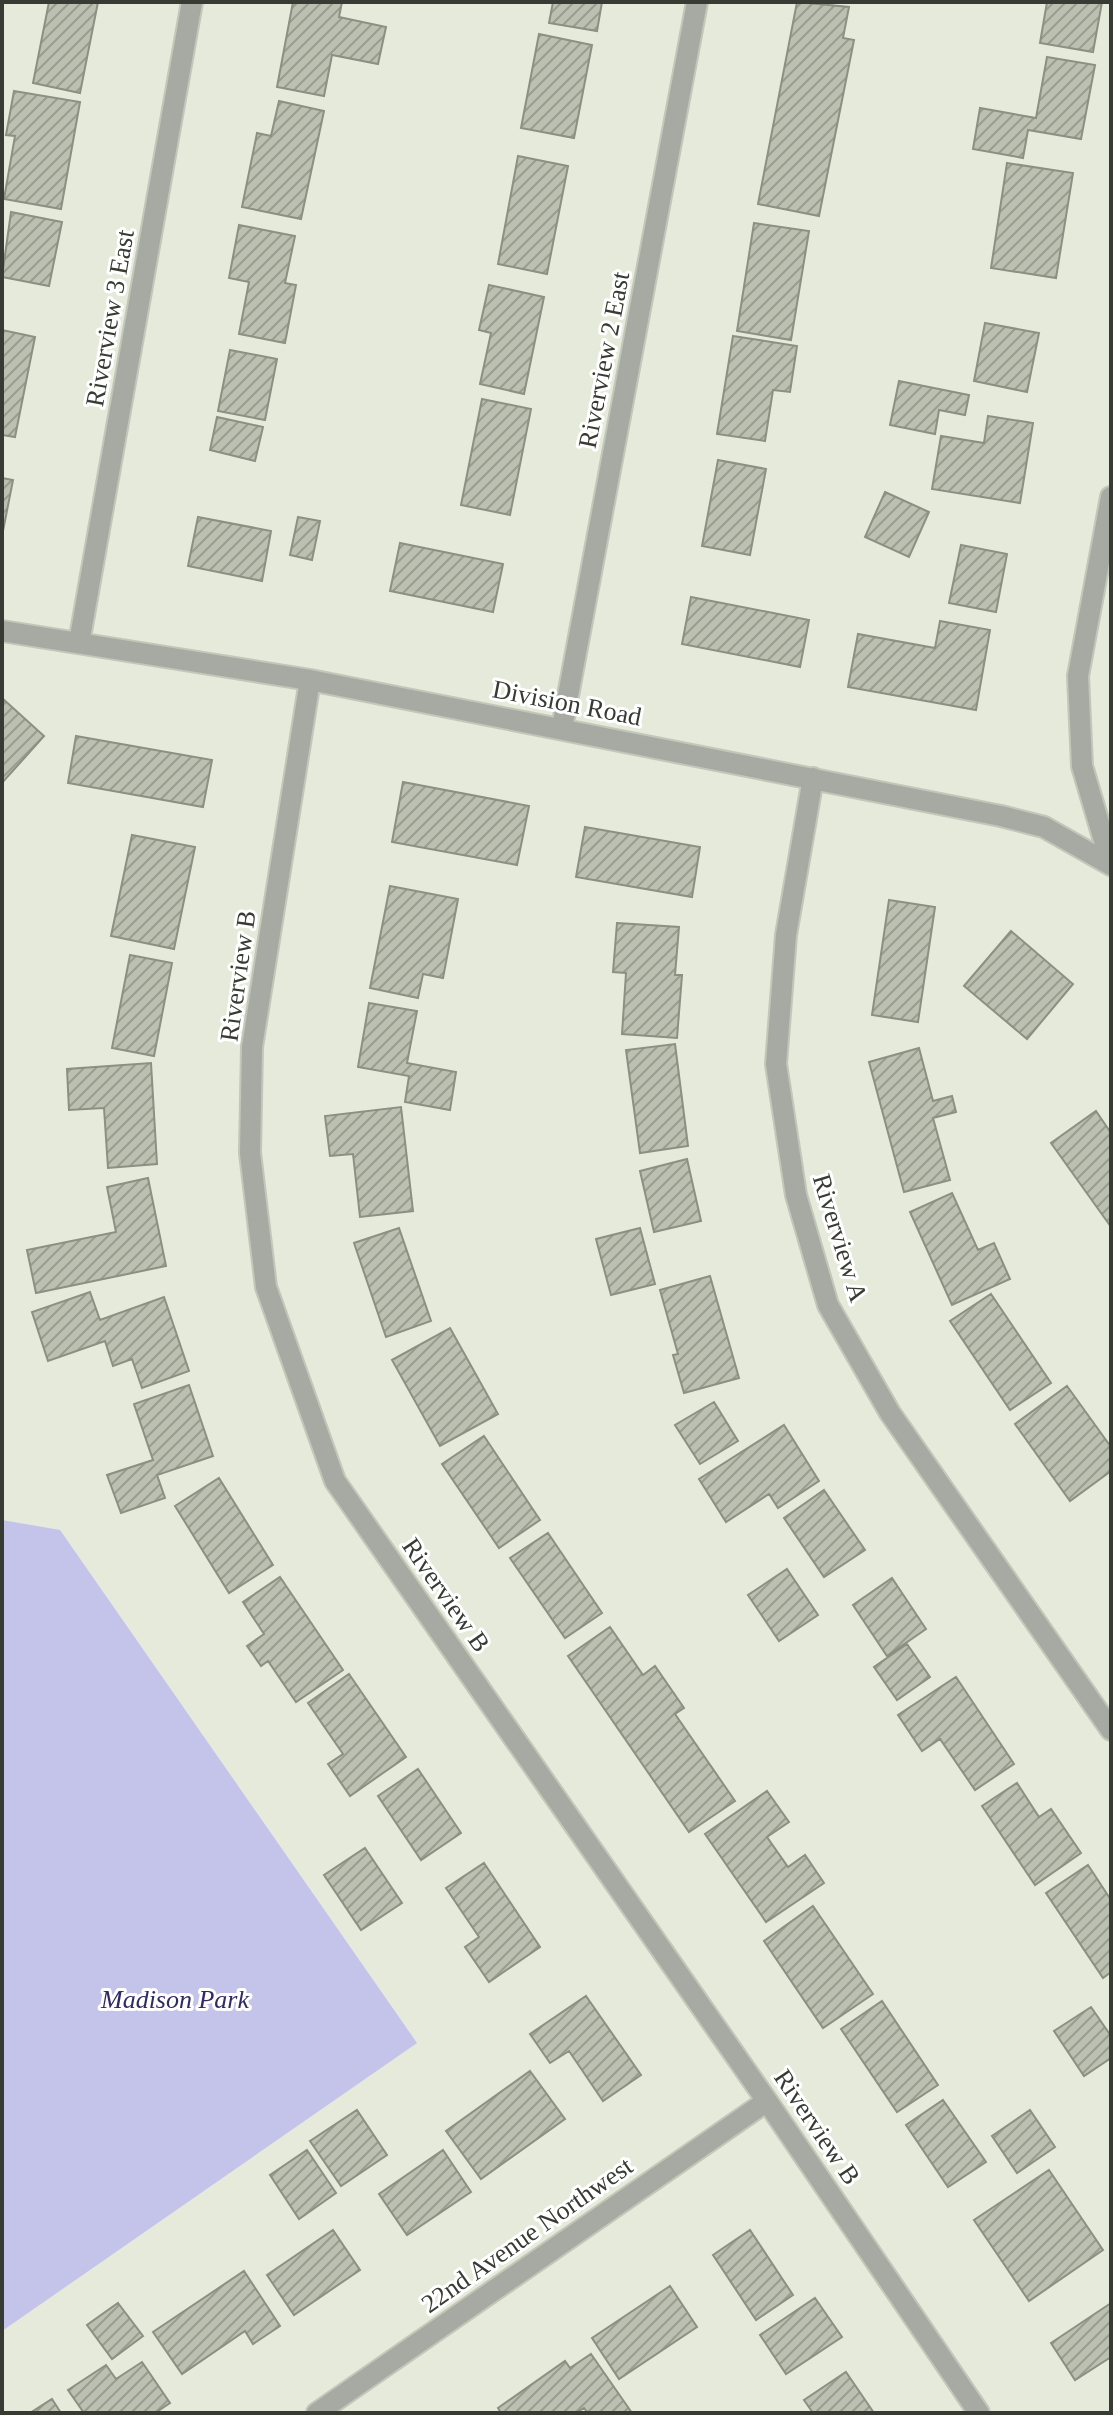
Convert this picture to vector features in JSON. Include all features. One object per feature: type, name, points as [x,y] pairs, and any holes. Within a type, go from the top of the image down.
[{"type":"street","name":"Riverview 3 East","points":[[79,643],[192,2]]},
{"type":"street","name":"Riverview 2 East","points":[[562,728],[697,2]]},
{"type":"street","points":[[1111,497],[1078,676],[1082,766],[1111,865]]},
{"type":"street","name":"Division Road","points":[[2,631],[310,680],[813,778],[1044,827],[1111,865]]},
{"type":"street","name":"Riverview B","points":[[310,680],[252,1047],[250,1153],[266,1287],[335,1481],[767,2101],[979,2413]]},
{"type":"street","name":"Riverview A","points":[[813,778],[786,935],[776,1064],[796,1195],[828,1305],[890,1413],[1111,1730]]},
{"type":"street","name":"22nd Avenue Northwest","points":[[317,2413],[767,2101]]},
{"type":"green space","name":"Madison Park","points":[[2,1520],[60,1530],[417,2043],[2,2331]]},
{"type":"building","points":[[49,2],[98,2],[80,93],[33,83]]},
{"type":"building","points":[[293,2],[342,2],[339,17],[386,27],[378,64],[332,55],[324,96],[277,87]]},
{"type":"building","points":[[553,2],[602,2],[597,31],[549,23]]},
{"type":"building","points":[[797,2],[849,7],[843,38],[854,40],[819,216],[758,204]]},
{"type":"building","points":[[1047,2],[1102,2],[1093,52],[1040,43]]},
{"type":"building","points":[[539,34],[592,45],[574,138],[521,128]]},
{"type":"building","points":[[1047,57],[1095,65],[1081,139],[1028,130],[1023,158],[973,149],[980,108],[1036,118]]},
{"type":"building","points":[[14,91],[80,102],[61,209],[4,199],[15,136],[6,135]]},
{"type":"building","points":[[279,101],[324,111],[301,219],[242,207],[257,133],[271,136]]},
{"type":"building","points":[[518,156],[568,166],[547,274],[498,264]]},
{"type":"building","points":[[1007,163],[1073,173],[1056,278],[991,268]]},
{"type":"building","points":[[11,212],[62,222],[49,286],[2,277]]},
{"type":"building","points":[[754,223],[809,231],[791,340],[737,331]]},
{"type":"building","points":[[239,225],[295,236],[285,283],[296,285],[285,343],[239,334],[249,282],[229,278]]},
{"type":"building","points":[[489,285],[544,297],[524,394],[480,384],[491,333],[479,330]]},
{"type":"building","points":[[985,323],[1039,333],[1027,392],[974,381]]},
{"type":"building","points":[[2,330],[35,337],[15,437],[2,435]]},
{"type":"building","points":[[733,336],[797,346],[790,392],[773,390],[765,441],[717,434]]},
{"type":"building","points":[[230,350],[277,359],[265,420],[218,411]]},
{"type":"building","points":[[899,381],[969,395],[965,415],[939,410],[935,434],[890,425]]},
{"type":"building","points":[[482,399],[531,409],[510,515],[461,505]]},
{"type":"building","points":[[988,416],[1033,423],[1020,503],[932,489],[941,436],[984,443]]},
{"type":"building","points":[[217,417],[263,427],[255,461],[210,450]]},
{"type":"building","points":[[718,460],[766,469],[750,555],[702,546]]},
{"type":"building","points":[[2,478],[13,480],[3,531],[2,531]]},
{"type":"building","points":[[885,492],[929,512],[909,557],[865,537]]},
{"type":"building","points":[[198,517],[271,531],[262,581],[188,566]]},
{"type":"building","points":[[298,517],[320,521],[312,560],[290,555]]},
{"type":"building","points":[[400,543],[503,564],[493,612],[390,591]]},
{"type":"building","points":[[961,545],[1007,554],[996,612],[949,603]]},
{"type":"building","points":[[691,597],[809,620],[800,667],[682,644]]},
{"type":"building","points":[[940,621],[990,630],[976,710],[848,687],[858,634],[935,648]]},
{"type":"building","points":[[2,698],[44,736],[2,783]]},
{"type":"building","points":[[76,736],[212,760],[203,807],[68,783]]},
{"type":"building","points":[[403,782],[529,806],[517,865],[392,842]]},
{"type":"building","points":[[585,827],[700,847],[692,897],[576,877]]},
{"type":"building","points":[[132,835],[195,847],[174,949],[111,936]]},
{"type":"building","points":[[390,886],[458,899],[443,978],[423,974],[418,998],[370,988]]},
{"type":"building","points":[[889,900],[935,907],[918,1022],[872,1015]]},
{"type":"building","points":[[617,923],[679,927],[675,975],[682,975],[677,1038],[622,1034],[626,973],[613,972]]},
{"type":"building","points":[[1011,931],[1073,984],[1027,1039],[964,986]]},
{"type":"building","points":[[130,955],[172,963],[154,1056],[112,1048]]},
{"type":"building","points":[[369,1003],[417,1011],[407,1063],[456,1072],[450,1110],[405,1102],[409,1076],[358,1067]]},
{"type":"building","points":[[675,1044],[688,1146],[640,1153],[626,1050]]},
{"type":"building","points":[[919,1048],[933,1101],[952,1096],[956,1112],[933,1118],[950,1180],[904,1192],[869,1062]]},
{"type":"building","points":[[151,1063],[157,1164],[108,1168],[104,1108],[69,1110],[67,1069]]},
{"type":"building","points":[[401,1107],[413,1211],[360,1217],[353,1154],[330,1156],[325,1116]]},
{"type":"building","points":[[1096,1111],[1111,1133],[1111,1227],[1051,1143]]},
{"type":"building","points":[[687,1159],[701,1221],[654,1232],[640,1171]]},
{"type":"building","points":[[148,1178],[166,1266],[36,1293],[27,1250],[116,1232],[107,1187]]},
{"type":"building","points":[[952,1193],[978,1250],[994,1243],[1010,1279],[952,1305],[910,1212]]},
{"type":"building","points":[[399,1228],[431,1321],[386,1337],[354,1243]]},
{"type":"building","points":[[640,1228],[655,1284],[611,1295],[596,1239]]},
{"type":"building","points":[[710,1276],[739,1378],[684,1393],[673,1355],[678,1354],[660,1290]]},
{"type":"building","points":[[90,1292],[100,1320],[164,1297],[189,1371],[142,1388],[132,1359],[113,1366],[105,1341],[48,1361],[32,1312]]},
{"type":"building","points":[[991,1294],[1051,1383],[1010,1410],[950,1321]]},
{"type":"building","points":[[450,1328],[498,1414],[440,1446],[392,1360]]},
{"type":"building","points":[[189,1385],[213,1456],[157,1475],[165,1498],[121,1513],[107,1475],[153,1460],[134,1404]]},
{"type":"building","points":[[1067,1386],[1111,1447],[1111,1471],[1070,1501],[1015,1424]]},
{"type":"building","points":[[714,1402],[738,1441],[700,1464],[675,1425]]},
{"type":"building","points":[[784,1425],[819,1481],[778,1508],[769,1494],[726,1522],[699,1479]]},
{"type":"building","points":[[484,1436],[540,1520],[499,1548],[442,1464]]},
{"type":"building","points":[[219,1478],[273,1565],[229,1593],[175,1506]]},
{"type":"building","points":[[824,1490],[865,1550],[824,1577],[784,1518]]},
{"type":"building","points":[[548,1533],[602,1613],[565,1638],[510,1558]]},
{"type":"building","points":[[787,1569],[818,1615],[779,1641],[748,1595]]},
{"type":"building","points":[[280,1577],[343,1670],[296,1702],[268,1661],[261,1666],[247,1646],[264,1634],[243,1602]]},
{"type":"building","points":[[892,1578],[926,1629],[887,1656],[853,1605]]},
{"type":"building","points":[[610,1627],[643,1675],[655,1666],[684,1708],[675,1714],[735,1801],[689,1832],[568,1656]]},
{"type":"building","points":[[907,1644],[930,1677],[897,1700],[874,1667]]},
{"type":"building","points":[[349,1674],[406,1757],[350,1796],[328,1764],[343,1754],[308,1703]]},
{"type":"building","points":[[956,1677],[1014,1764],[975,1790],[940,1739],[922,1751],[898,1715]]},
{"type":"building","points":[[418,1769],[461,1833],[421,1860],[378,1796]]},
{"type":"building","points":[[1017,1783],[1039,1817],[1051,1809],[1081,1853],[1035,1885],[982,1806]]},
{"type":"building","points":[[767,1791],[789,1822],[767,1837],[788,1867],[805,1855],[824,1883],[766,1922],[705,1834]]},
{"type":"building","points":[[365,1848],[402,1903],[361,1930],[324,1875]]},
{"type":"building","points":[[484,1863],[540,1947],[489,1982],[465,1947],[479,1937],[446,1888]]},
{"type":"building","points":[[1088,1865],[1111,1900],[1111,1972],[1103,1978],[1046,1893]]},
{"type":"building","points":[[813,1906],[873,1994],[823,2028],[764,1941]]},
{"type":"building","points":[[586,1996],[641,2075],[603,2101],[569,2051],[550,2063],[530,2034]]},
{"type":"building","points":[[882,2001],[938,2085],[897,2112],[841,2029]]},
{"type":"building","points":[[1091,2007],[1111,2036],[1111,2058],[1084,2076],[1054,2031]]},
{"type":"building","points":[[530,2071],[565,2119],[481,2179],[446,2131]]},
{"type":"building","points":[[943,2100],[986,2162],[948,2187],[906,2125]]},
{"type":"building","points":[[357,2110],[387,2155],[341,2186],[310,2141]]},
{"type":"building","points":[[1030,2110],[1055,2147],[1017,2173],[992,2136]]},
{"type":"building","points":[[307,2150],[336,2193],[299,2219],[270,2175]]},
{"type":"building","points":[[443,2150],[471,2192],[407,2235],[379,2194]]},
{"type":"building","points":[[1049,2170],[1103,2250],[1029,2301],[974,2220]]},
{"type":"building","points":[[333,2230],[360,2270],[294,2315],[267,2275]]},
{"type":"building","points":[[750,2230],[793,2295],[756,2320],[713,2255]]},
{"type":"building","points":[[244,2271],[280,2326],[253,2344],[245,2331],[182,2374],[153,2332]]},
{"type":"building","points":[[670,2286],[697,2327],[619,2379],[592,2338]]},
{"type":"building","points":[[815,2298],[842,2337],[786,2374],[760,2335]]},
{"type":"building","points":[[118,2303],[143,2336],[112,2359],[87,2325]]},
{"type":"building","points":[[1111,2303],[1111,2357],[1075,2380],[1051,2343]]},
{"type":"building","points":[[591,2354],[632,2413],[588,2413],[584,2408],[576,2413],[501,2413],[498,2408],[565,2361],[570,2368]]},
{"type":"building","points":[[142,2362],[170,2403],[155,2413],[84,2413],[68,2390],[106,2365],[116,2379]]},
{"type":"building","points":[[846,2372],[874,2413],[813,2413],[804,2400]]},
{"type":"building","points":[[52,2399],[61,2413],[30,2413]]}]
